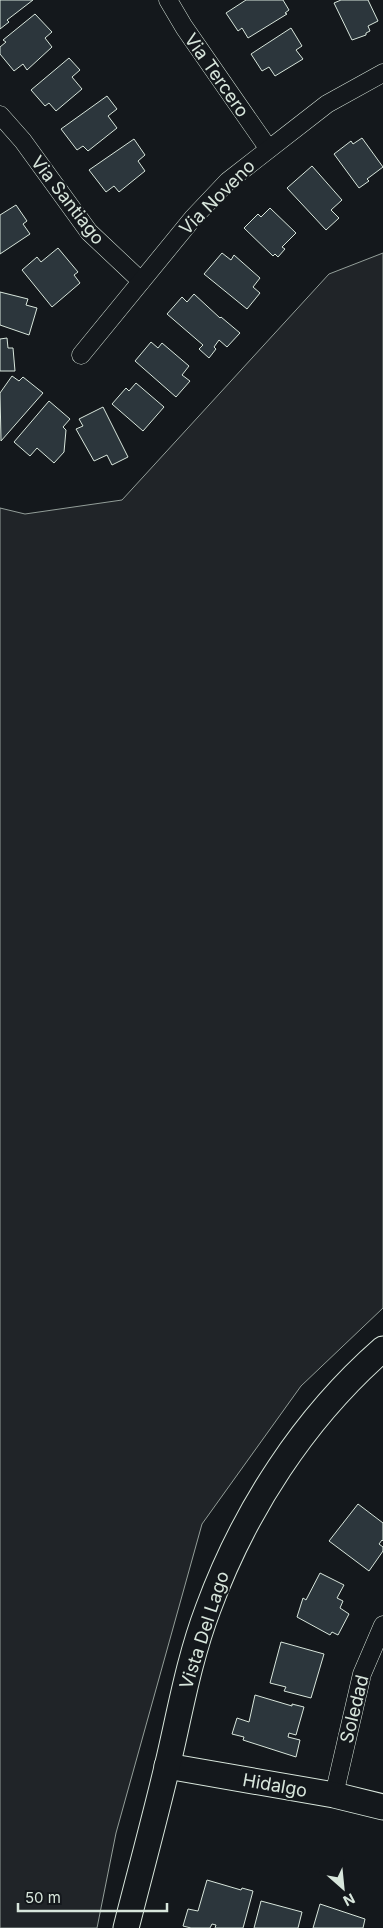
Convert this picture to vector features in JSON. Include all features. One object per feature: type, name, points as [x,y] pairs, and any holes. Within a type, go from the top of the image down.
[{"type":"street","name":"Via Tercero","points":[[168,0],[184,27],[268,148]]},
{"type":"street","name":"Via Noveno","points":[[81,355],[193,218],[222,187],[268,148],[327,104],[383,73]]},
{"type":"street","name":"Via Santiago","points":[[0,115],[23,141],[89,232],[141,281]]},
{"type":"street","name":"Vista Del Lago","points":[[126,1928],[190,1666],[207,1611],[228,1560],[253,1511],[278,1470],[300,1440],[347,1382],[383,1349]]},
{"type":"street","name":"Soledad","points":[[334,1796],[362,1674],[382,1627]]},
{"type":"street","name":"Hidalgo","points":[[167,1766],[383,1806]]},
{"type":"shaded area","points":[[383,253],[383,1308],[301,1386],[202,1524],[116,1833],[97,1928],[0,1928],[0,508],[25,514],[122,500],[329,274]]},
{"type":"building","points":[[0,0],[33,0],[7,20],[9,22],[0,29]]},
{"type":"building","points":[[246,0],[283,0],[289,10],[285,13],[287,14],[248,38],[242,28],[238,31],[226,13]]},
{"type":"building","points":[[341,0],[368,0],[378,21],[368,26],[370,31],[366,35],[352,40],[334,3]]},
{"type":"building","points":[[35,14],[52,32],[45,38],[52,47],[27,70],[23,64],[14,71],[0,54],[0,47],[6,42],[3,40]]},
{"type":"building","points":[[291,28],[302,46],[296,50],[303,59],[275,76],[269,67],[262,71],[251,54]]},
{"type":"building","points":[[69,58],[80,70],[72,77],[82,89],[56,111],[49,103],[45,106],[31,90]]},
{"type":"building","points":[[107,96],[117,109],[108,116],[117,128],[88,151],[83,146],[77,150],[61,129]]},
{"type":"building","points":[[362,138],[383,167],[367,179],[369,181],[359,188],[334,154],[351,141],[353,144]]},
{"type":"building","points":[[134,139],[145,155],[138,161],[145,171],[119,192],[114,186],[106,192],[89,170]]},
{"type":"building","points":[[312,166],[342,200],[331,210],[339,218],[326,230],[287,188]]},
{"type":"building","points":[[16,205],[27,221],[23,224],[30,234],[0,254],[0,215]]},
{"type":"building","points":[[270,208],[296,233],[282,247],[285,249],[278,257],[275,254],[273,256],[244,228],[258,214],[261,217]]},
{"type":"building","points":[[58,248],[78,272],[74,275],[80,283],[52,307],[22,270],[37,257],[41,262]]},
{"type":"building","points":[[222,253],[231,260],[234,255],[260,278],[253,287],[260,293],[247,309],[204,274]]},
{"type":"building","points":[[0,292],[28,299],[26,305],[37,308],[29,335],[0,325]]},
{"type":"building","points":[[194,294],[240,333],[227,347],[219,340],[214,347],[216,349],[209,358],[199,349],[203,345],[167,314],[182,297],[187,302]]},
{"type":"building","points":[[7,338],[8,348],[13,348],[15,371],[0,371],[0,339]]},
{"type":"building","points":[[151,342],[158,348],[162,343],[189,366],[182,375],[190,381],[176,397],[135,361]]},
{"type":"building","points":[[12,376],[19,381],[23,377],[43,393],[1,441],[0,393]]},
{"type":"building","points":[[136,383],[164,407],[143,431],[112,404],[126,388],[129,391]]},
{"type":"building","points":[[49,401],[70,419],[63,427],[66,430],[64,452],[54,463],[37,448],[30,456],[14,442]]},
{"type":"building","points":[[103,407],[128,457],[112,465],[107,455],[94,461],[76,429],[83,426],[79,419]]},
{"type":"building","points":[[358,1504],[383,1523],[383,1541],[379,1544],[383,1547],[383,1551],[369,1571],[329,1541]]},
{"type":"building","points":[[320,1573],[344,1585],[337,1598],[343,1601],[340,1608],[349,1614],[338,1635],[332,1632],[330,1635],[297,1617],[303,1598],[306,1600]]},
{"type":"building","points":[[281,1642],[324,1654],[311,1698],[284,1691],[286,1687],[270,1683]]},
{"type":"building","points":[[255,1695],[292,1706],[292,1704],[304,1707],[296,1735],[289,1733],[288,1737],[300,1740],[296,1757],[243,1740],[244,1737],[232,1734],[237,1718],[249,1722]]},
{"type":"building","points":[[207,1880],[241,1890],[242,1888],[253,1891],[243,1928],[215,1928],[216,1925],[212,1924],[210,1928],[183,1926],[188,1909],[198,1911]]},
{"type":"building","points":[[261,1901],[302,1912],[298,1928],[254,1928]]},
{"type":"building","points":[[320,1904],[365,1919],[363,1928],[313,1928]]}]
